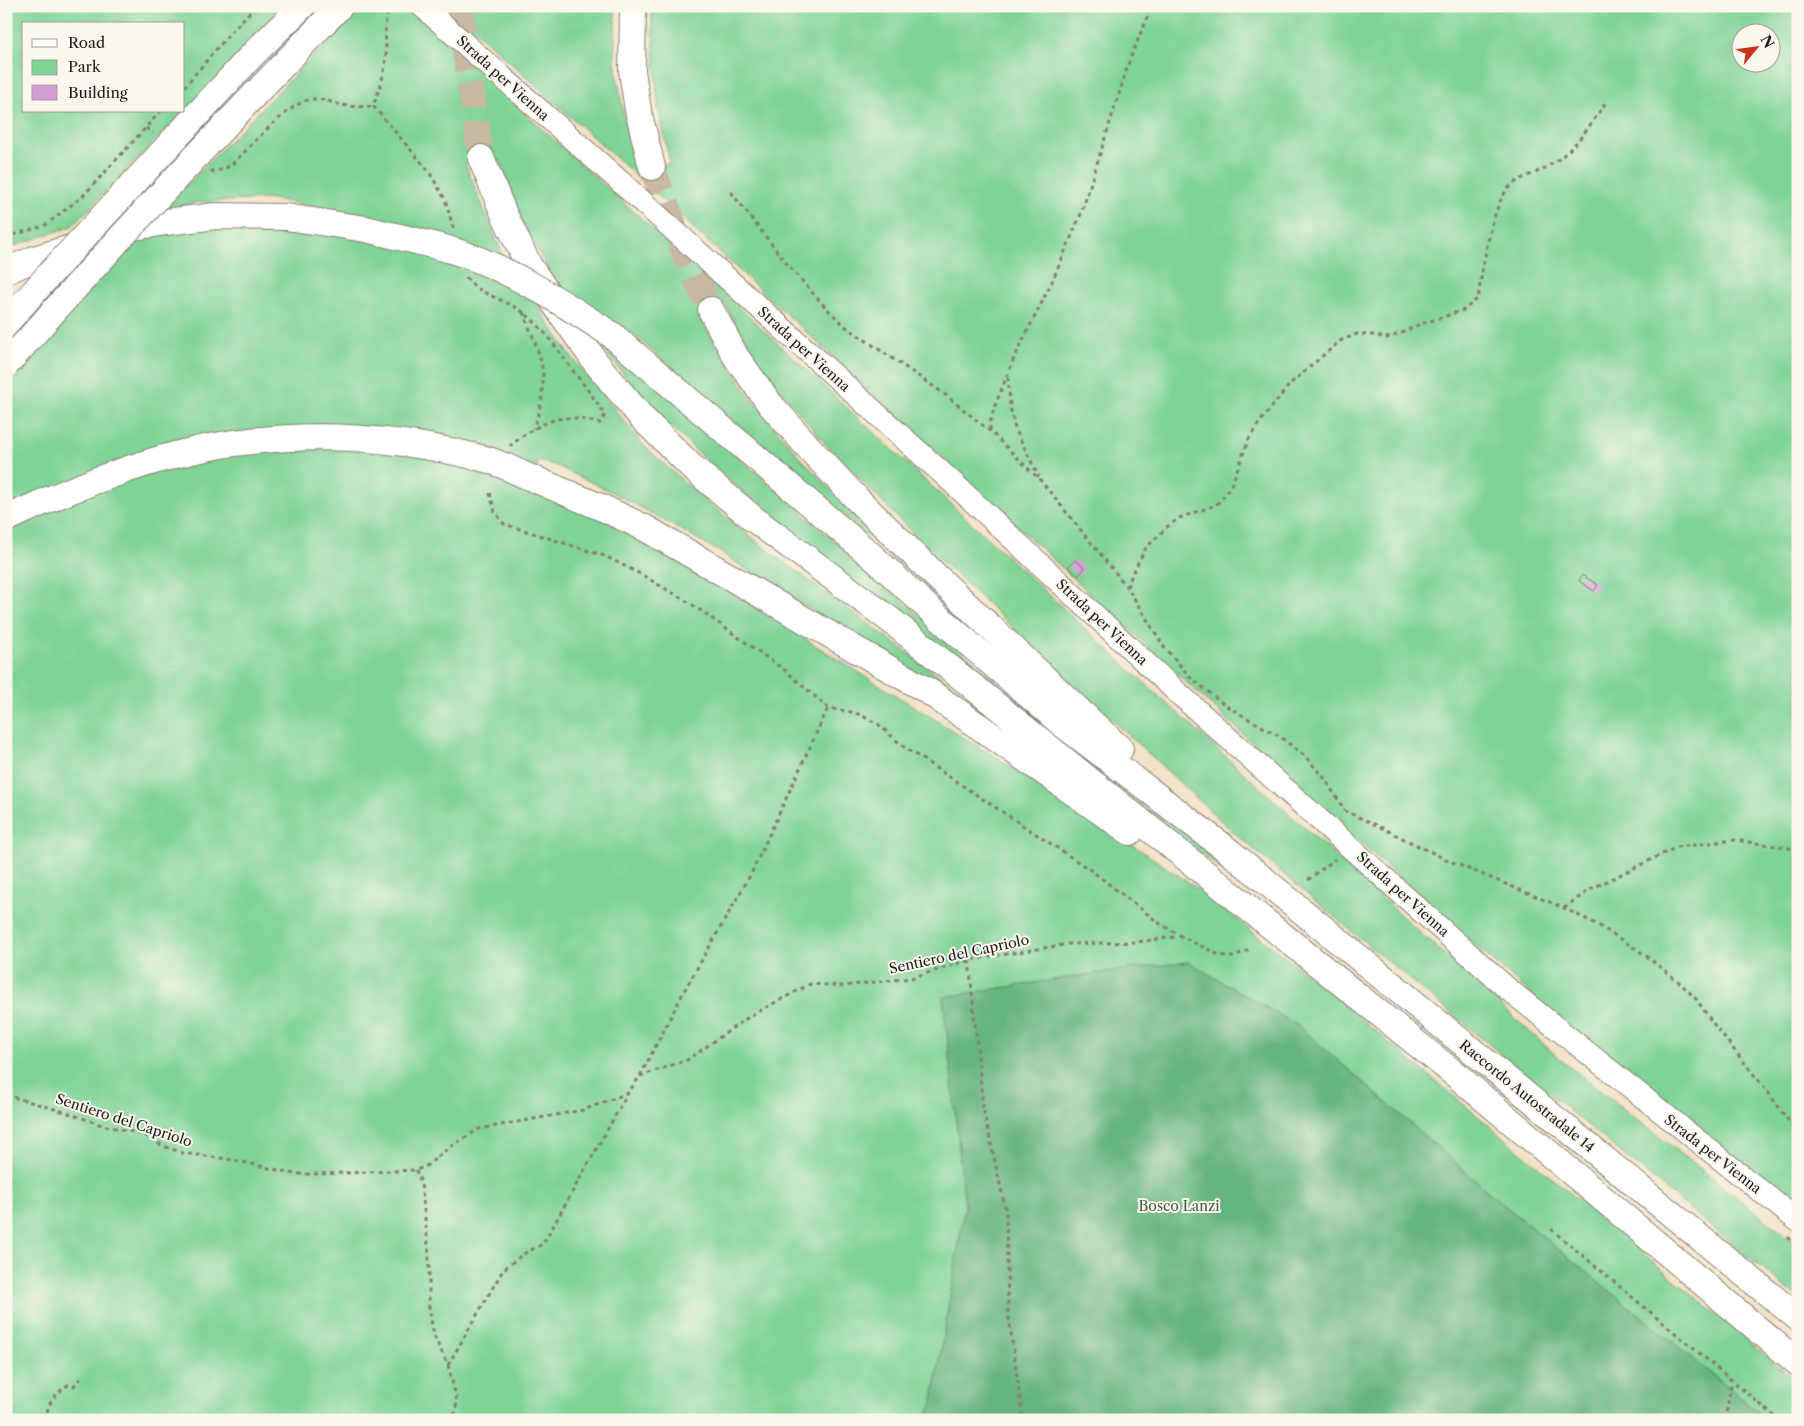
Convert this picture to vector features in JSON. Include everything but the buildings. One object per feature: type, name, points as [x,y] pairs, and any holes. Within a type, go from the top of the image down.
[{"type":"highway","points":[[6,323],[255,52],[302,6]]},
{"type":"highway","points":[[6,365],[84,276],[340,6]]},
{"type":"highway","points":[[633,6],[632,71],[638,110],[652,167]]},
{"type":"highway","points":[[481,158],[504,214],[529,266],[561,313],[597,364],[642,418],[693,468],[755,520],[889,619],[1419,1045],[1798,1363]]},
{"type":"highway","points":[[6,271],[34,259],[122,229],[216,216],[286,217],[366,229],[452,250],[508,273],[559,301],[612,335],[873,557],[937,616],[1061,722],[1230,852]]},
{"type":"highway","points":[[711,310],[736,357],[770,404],[856,498],[937,577],[1230,852]]},
{"type":"highway","points":[[6,519],[51,498],[143,465],[196,451],[250,441],[303,437],[352,437],[398,442],[486,459],[605,509],[645,528],[928,691],[1200,882],[1238,899]]},
{"type":"highway","name":"Raccordo Autostradale 14","points":[[1230,852],[1798,1318]]},
{"type":"main road","name":"Strada per Vienna","points":[[422,6],[944,475],[1177,692],[1509,990],[1798,1221]]},
{"type":"path","points":[[185,86],[214,54],[236,25],[256,6]]},
{"type":"path","points":[[990,431],[991,417],[1015,356],[1051,284],[1081,214],[1130,59],[1150,6]]},
{"type":"path","points":[[206,167],[213,172],[231,165],[286,114],[304,102],[313,99],[344,106],[373,106]]},
{"type":"path","points":[[1127,587],[1146,548],[1167,527],[1180,518],[1216,505],[1225,495],[1232,483],[1249,439],[1259,423],[1290,384],[1340,341],[1357,334],[1386,338],[1400,334],[1418,325],[1464,310],[1478,298],[1483,266],[1497,209],[1506,190],[1520,179],[1548,167],[1562,158],[1577,142],[1606,102]]},
{"type":"path","points":[[6,237],[44,226],[83,196],[160,112]]},
{"type":"path","points":[[146,128],[161,138]]},
{"type":"path","points":[[730,192],[786,264],[846,327],[943,394],[990,431],[1041,481],[1127,587],[1164,647],[1190,676],[1226,706],[1280,736],[1305,756],[1325,779],[1345,812],[1378,825],[1447,860],[1564,908],[1644,954],[1696,998],[1715,1026],[1767,1090],[1798,1134]]},
{"type":"path","points":[[523,312],[537,351],[544,378],[541,404],[534,430]]},
{"type":"path","points":[[1008,377],[1010,406],[1015,428],[1041,481]]},
{"type":"path","points":[[490,494],[495,512],[504,524],[605,556],[690,603],[786,671],[828,708],[856,713],[878,724],[904,747],[1092,871],[1158,923],[1219,955],[1232,957],[1251,949]]},
{"type":"path","points":[[448,1365],[502,1270],[523,1254],[543,1244],[628,1093],[640,1076],[683,993],[751,874],[828,708]]},
{"type":"path","points":[[1564,908],[1591,889],[1677,847],[1735,840],[1796,849]]},
{"type":"path","points":[[1308,880],[1351,847]]},
{"type":"path","name":"Sentiero del Capriolo","points":[[640,1076],[687,1060],[750,1016],[810,984],[842,986],[911,978],[969,960],[1069,944],[1137,942],[1181,936]]},
{"type":"path","points":[[969,960],[983,1108],[1006,1211],[1008,1311],[1023,1420]]},
{"type":"path","name":"Sentiero del Capriolo","points":[[6,1095],[102,1125],[142,1134],[163,1146],[183,1153],[234,1160],[295,1174],[416,1170],[426,1166],[450,1147],[479,1129],[583,1110],[628,1093]]},
{"type":"path","points":[[416,1170],[421,1183],[429,1254],[429,1307],[434,1336],[448,1365],[458,1401],[454,1420]]},
{"type":"path","points":[[1551,1229],[1779,1420]]},
{"type":"path","points":[[46,1420],[48,1405],[57,1393],[68,1385],[74,1386],[77,1380],[82,1379]]},
{"type":"path","points":[[1725,1420],[1732,1380]]},
{"type":"green space","points":[[6,6],[287,6],[185,110],[185,22],[22,22],[22,112],[183,112],[72,226],[6,249]]},
{"type":"green space","points":[[362,6],[406,6],[719,289],[1120,661],[1562,1061],[1798,1245],[1798,1298],[1231,830],[921,542],[822,440],[759,364],[724,303],[699,317],[752,400],[798,455],[908,571],[621,324],[606,341],[898,597],[1061,736],[1246,882],[1244,887],[777,521],[709,463],[648,405],[602,347],[554,280],[521,220],[500,160],[481,158],[465,164],[501,251],[569,354],[647,449],[700,496],[770,552],[968,697],[1057,766],[715,549],[622,497],[555,465],[538,461],[534,479],[702,575],[1079,809],[1194,886],[1303,971],[1793,1378],[1798,1383],[1798,1420],[1768,1420],[1498,1200],[1297,1025],[944,997],[965,1206],[932,1406],[923,1420],[6,1420],[6,385],[141,231],[367,217],[273,199],[200,202],[163,209]]},
{"type":"green space","points":[[448,6],[615,6],[615,61],[623,112],[639,173],[670,163],[658,107],[651,6],[1798,6],[1798,1210],[1587,1043],[1422,899],[642,181]]},
{"type":"green space","name":"Bosco Lanzi","points":[[1188,962],[1297,1025],[1498,1200],[1768,1420],[923,1420],[932,1406],[965,1206],[943,997],[1112,971]]},
{"type":"tunnel","points":[[461,6],[465,48],[481,158]]},
{"type":"tunnel","points":[[652,167],[687,260],[711,310]]}]
